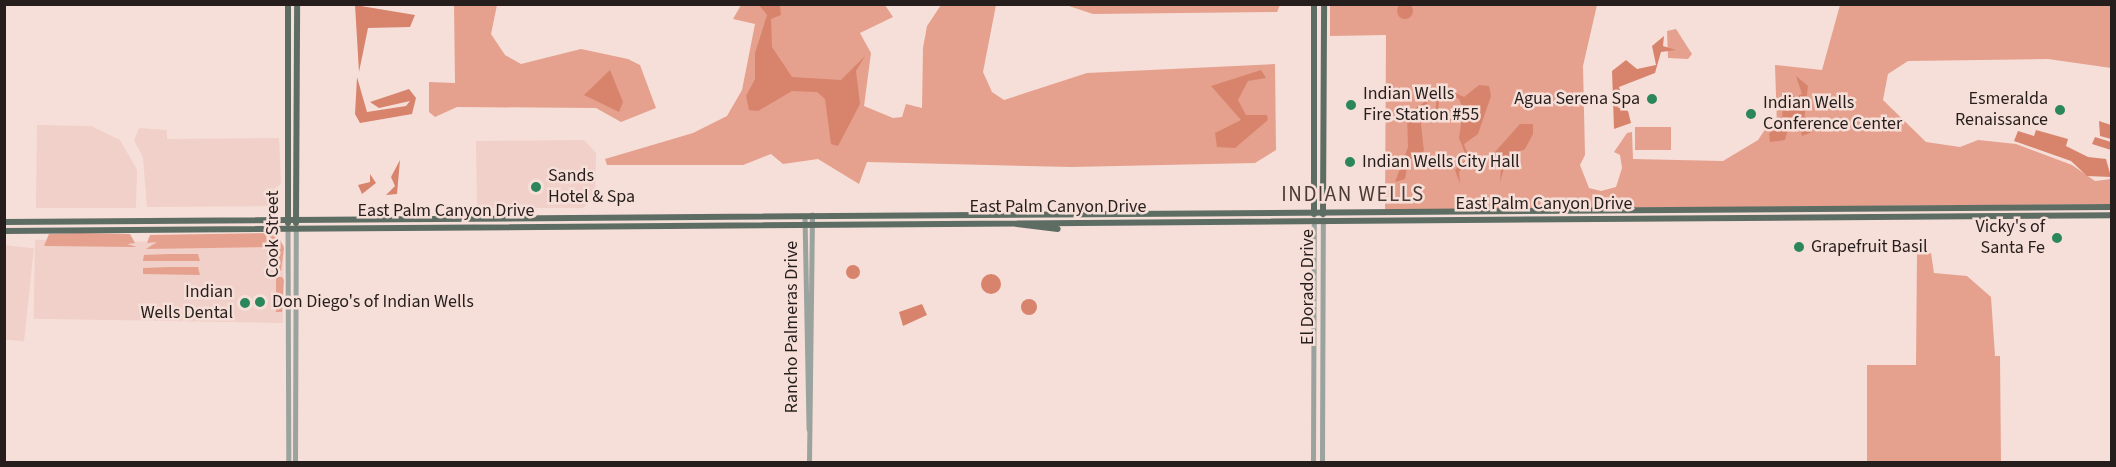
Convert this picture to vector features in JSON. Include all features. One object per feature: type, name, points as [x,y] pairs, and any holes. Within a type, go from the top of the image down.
[{"type":"main road","name":"Cook Street","points":[[288,4],[288,227]]},
{"type":"main road","name":"Cook Street","points":[[296,227],[297,4]]},
{"type":"main road","name":"El Dorado Drive","points":[[1314,4],[1314,220]]},
{"type":"main road","name":"El Dorado Drive","points":[[1323,4],[1323,220]]},
{"type":"main road","points":[[1314,108],[1323,108]]},
{"type":"main road","points":[[1314,139],[1323,139]]},
{"type":"main road","name":"East Palm Canyon Drive","points":[[4,222],[2112,207]]},
{"type":"main road","name":"East Palm Canyon Drive","points":[[4,231],[288,227],[2112,215]]},
{"type":"main road","points":[[1011,222],[1034,230],[1058,229]]},
{"type":"street","name":"Rancho Palmeras Drive","points":[[808,216],[809,462]]},
{"type":"street","name":"El Dorado Drive","points":[[1313,462],[1314,220]]},
{"type":"street","name":"El Dorado Drive","points":[[1322,462],[1323,220]]},
{"type":"street","name":"Cook Street","points":[[288,227],[289,462]]},
{"type":"street","name":"Cook Street","points":[[295,462],[296,227]]},
{"type":"shaded area","points":[[1405,3],[1411,5],[1413,11],[1411,17],[1405,19],[1399,17],[1397,11],[1399,5]]},
{"type":"shaded area","points":[[355,5],[415,15],[410,27],[368,28],[359,72]]},
{"type":"shaded area","points":[[454,5],[497,5],[491,34],[505,55],[521,64],[581,49],[628,59],[640,65],[656,108],[621,122],[596,108],[457,107],[435,117],[429,112],[429,82],[455,83]]},
{"type":"shaded area","points":[[741,5],[885,5],[893,17],[860,33],[871,53],[864,106],[893,118],[902,117],[906,104],[922,108],[923,48],[927,26],[941,5],[996,5],[983,72],[992,92],[1004,100],[1087,73],[1275,64],[1276,150],[1255,163],[1071,167],[867,162],[859,184],[818,159],[783,164],[771,154],[743,165],[607,165],[605,159],[693,133],[727,116],[742,90],[755,24],[733,19]]},
{"type":"shaded area","points":[[759,5],[780,5],[781,15],[771,19],[772,47],[792,77],[841,80],[865,56],[856,71],[860,104],[838,146],[831,144],[825,99],[817,92],[792,91],[758,111],[749,110],[746,96],[755,79],[755,53],[767,15]]},
{"type":"shaded area","points":[[1066,5],[1280,5],[1277,12],[1093,14]]},
{"type":"shaded area","points":[[1330,5],[1597,5],[1583,66],[1585,155],[1580,165],[1589,188],[1601,191],[1616,187],[1622,168],[1620,155],[1614,152],[1627,133],[1632,132],[1633,159],[1723,161],[1758,140],[1766,128],[1777,127],[1775,65],[1822,70],[1840,5],[2111,5],[2111,68],[2048,59],[1908,61],[1888,74],[1883,100],[1926,142],[1960,147],[1978,140],[2016,144],[2072,165],[2095,181],[2111,179],[2111,204],[1385,210],[1386,35],[1330,36]]},
{"type":"shaded area","points":[[1676,29],[1692,54],[1688,59],[1668,58],[1667,31]]},
{"type":"shaded area","points":[[1664,36],[1663,46],[1676,50],[1661,52],[1655,73],[1619,87],[1624,104],[1617,107],[1628,111],[1631,123],[1614,129],[1612,71],[1626,60],[1637,69],[1656,65],[1652,46]]},
{"type":"shaded area","points":[[610,70],[623,102],[619,112],[584,95]]},
{"type":"shaded area","points":[[1261,70],[1266,78],[1248,81],[1238,100],[1246,115],[1267,115],[1268,120],[1235,148],[1217,147],[1215,133],[1241,120],[1211,86]]},
{"type":"shaded area","points":[[1796,76],[1808,86],[1803,131],[1823,122],[1829,125],[1802,136],[1799,122],[1790,122],[1785,140],[1770,142],[1769,133],[1782,127],[1783,91],[1803,100],[1798,96],[1802,94]]},
{"type":"shaded area","points":[[357,77],[367,112],[406,106],[410,101],[379,108],[370,102],[409,89],[416,98],[412,114],[360,123],[355,114]]},
{"type":"shaded area","points":[[1479,85],[1489,86],[1491,96],[1478,134],[1464,144],[1469,158],[1459,172],[1460,184],[1455,170],[1467,158],[1459,138],[1463,109],[1459,99],[1447,93],[1439,97],[1438,118],[1433,119],[1427,106],[1419,107],[1424,151],[1408,161],[1405,179],[1395,182],[1408,147],[1407,114],[1426,101],[1435,116],[1437,93],[1449,90],[1464,97]]},
{"type":"shaded area","points":[[2099,121],[2111,125],[2111,139],[2100,136]]},
{"type":"shaded area","points":[[1520,124],[1533,124],[1533,134],[1525,149],[1507,158],[1500,182],[1501,167],[1494,153]]},
{"type":"shaded area","points":[[37,125],[91,126],[120,140],[137,170],[136,208],[36,208]]},
{"type":"shaded area","points":[[1635,127],[1671,127],[1671,150],[1635,150]]},
{"type":"shaded area","points":[[139,128],[167,130],[167,139],[279,138],[281,184],[275,188],[273,206],[147,207],[143,158],[134,140]]},
{"type":"shaded area","points":[[2036,130],[2068,139],[2066,146],[2088,157],[2106,159],[2111,177],[2087,176],[2071,161],[2014,141],[2018,131],[2034,136]]},
{"type":"shaded area","points":[[2095,137],[2111,142],[2111,150],[2092,144]]},
{"type":"shaded area","points":[[584,140],[596,153],[595,198],[583,208],[477,208],[476,141]]},
{"type":"shaded area","points":[[400,160],[397,194],[386,195],[395,186],[391,177]]},
{"type":"shaded area","points":[[370,174],[376,183],[362,194],[358,185],[370,182]]},
{"type":"shaded area","points":[[277,233],[284,248],[281,271],[276,271],[278,257],[271,256],[270,247],[146,249],[157,242],[147,243],[150,235]]},
{"type":"shaded area","points":[[49,234],[130,234],[135,243],[127,244],[137,247],[44,246]]},
{"type":"shaded area","points":[[35,240],[284,244],[283,323],[34,319]]},
{"type":"shaded area","points":[[4,245],[34,248],[24,342],[4,340]]},
{"type":"shaded area","points":[[1931,253],[1934,273],[1967,276],[1991,297],[1995,356],[2000,356],[2001,462],[1867,462],[1867,365],[1916,365],[1917,254]]},
{"type":"shaded area","points":[[198,254],[200,261],[143,261],[144,255]]},
{"type":"shaded area","points":[[850,265],[856,265],[860,272],[856,279],[850,279],[846,275],[846,269]]},
{"type":"shaded area","points":[[198,267],[200,275],[143,274],[143,268]]},
{"type":"shaded area","points":[[991,274],[998,277],[1001,284],[998,291],[991,294],[984,291],[981,284],[984,277]]},
{"type":"shaded area","points":[[276,277],[282,277],[284,280],[282,312],[276,312]]},
{"type":"shaded area","points":[[1029,299],[1037,307],[1029,315],[1021,307]]},
{"type":"shaded area","points":[[922,304],[927,315],[903,326],[899,312]]},
{"type":"place","name":"Agua Serena Spa","points":[[1652,99]]},
{"type":"place","name":"Indian Wells Fire Station #55","points":[[1351,105]]},
{"type":"place","name":"Esmeralda Renaissance","points":[[2060,110]]},
{"type":"place","name":"Indian Wells Conference Center","points":[[1751,114]]},
{"type":"place","name":"Indian Wells City Hall","points":[[1350,162]]},
{"type":"place","name":"Sands Hotel & Spa","points":[[536,187]]},
{"type":"place","name":"Vicky's of Santa Fe","points":[[2057,238]]},
{"type":"place","name":"Grapefruit Basil","points":[[1799,247]]},
{"type":"place","name":"Don Diego's of Indian Wells","points":[[260,302]]},
{"type":"place","name":"Indian Wells Dental","points":[[245,303]]},
{"type":"district","name":"INDIAN WELLS","points":[[1353,194]]}]
